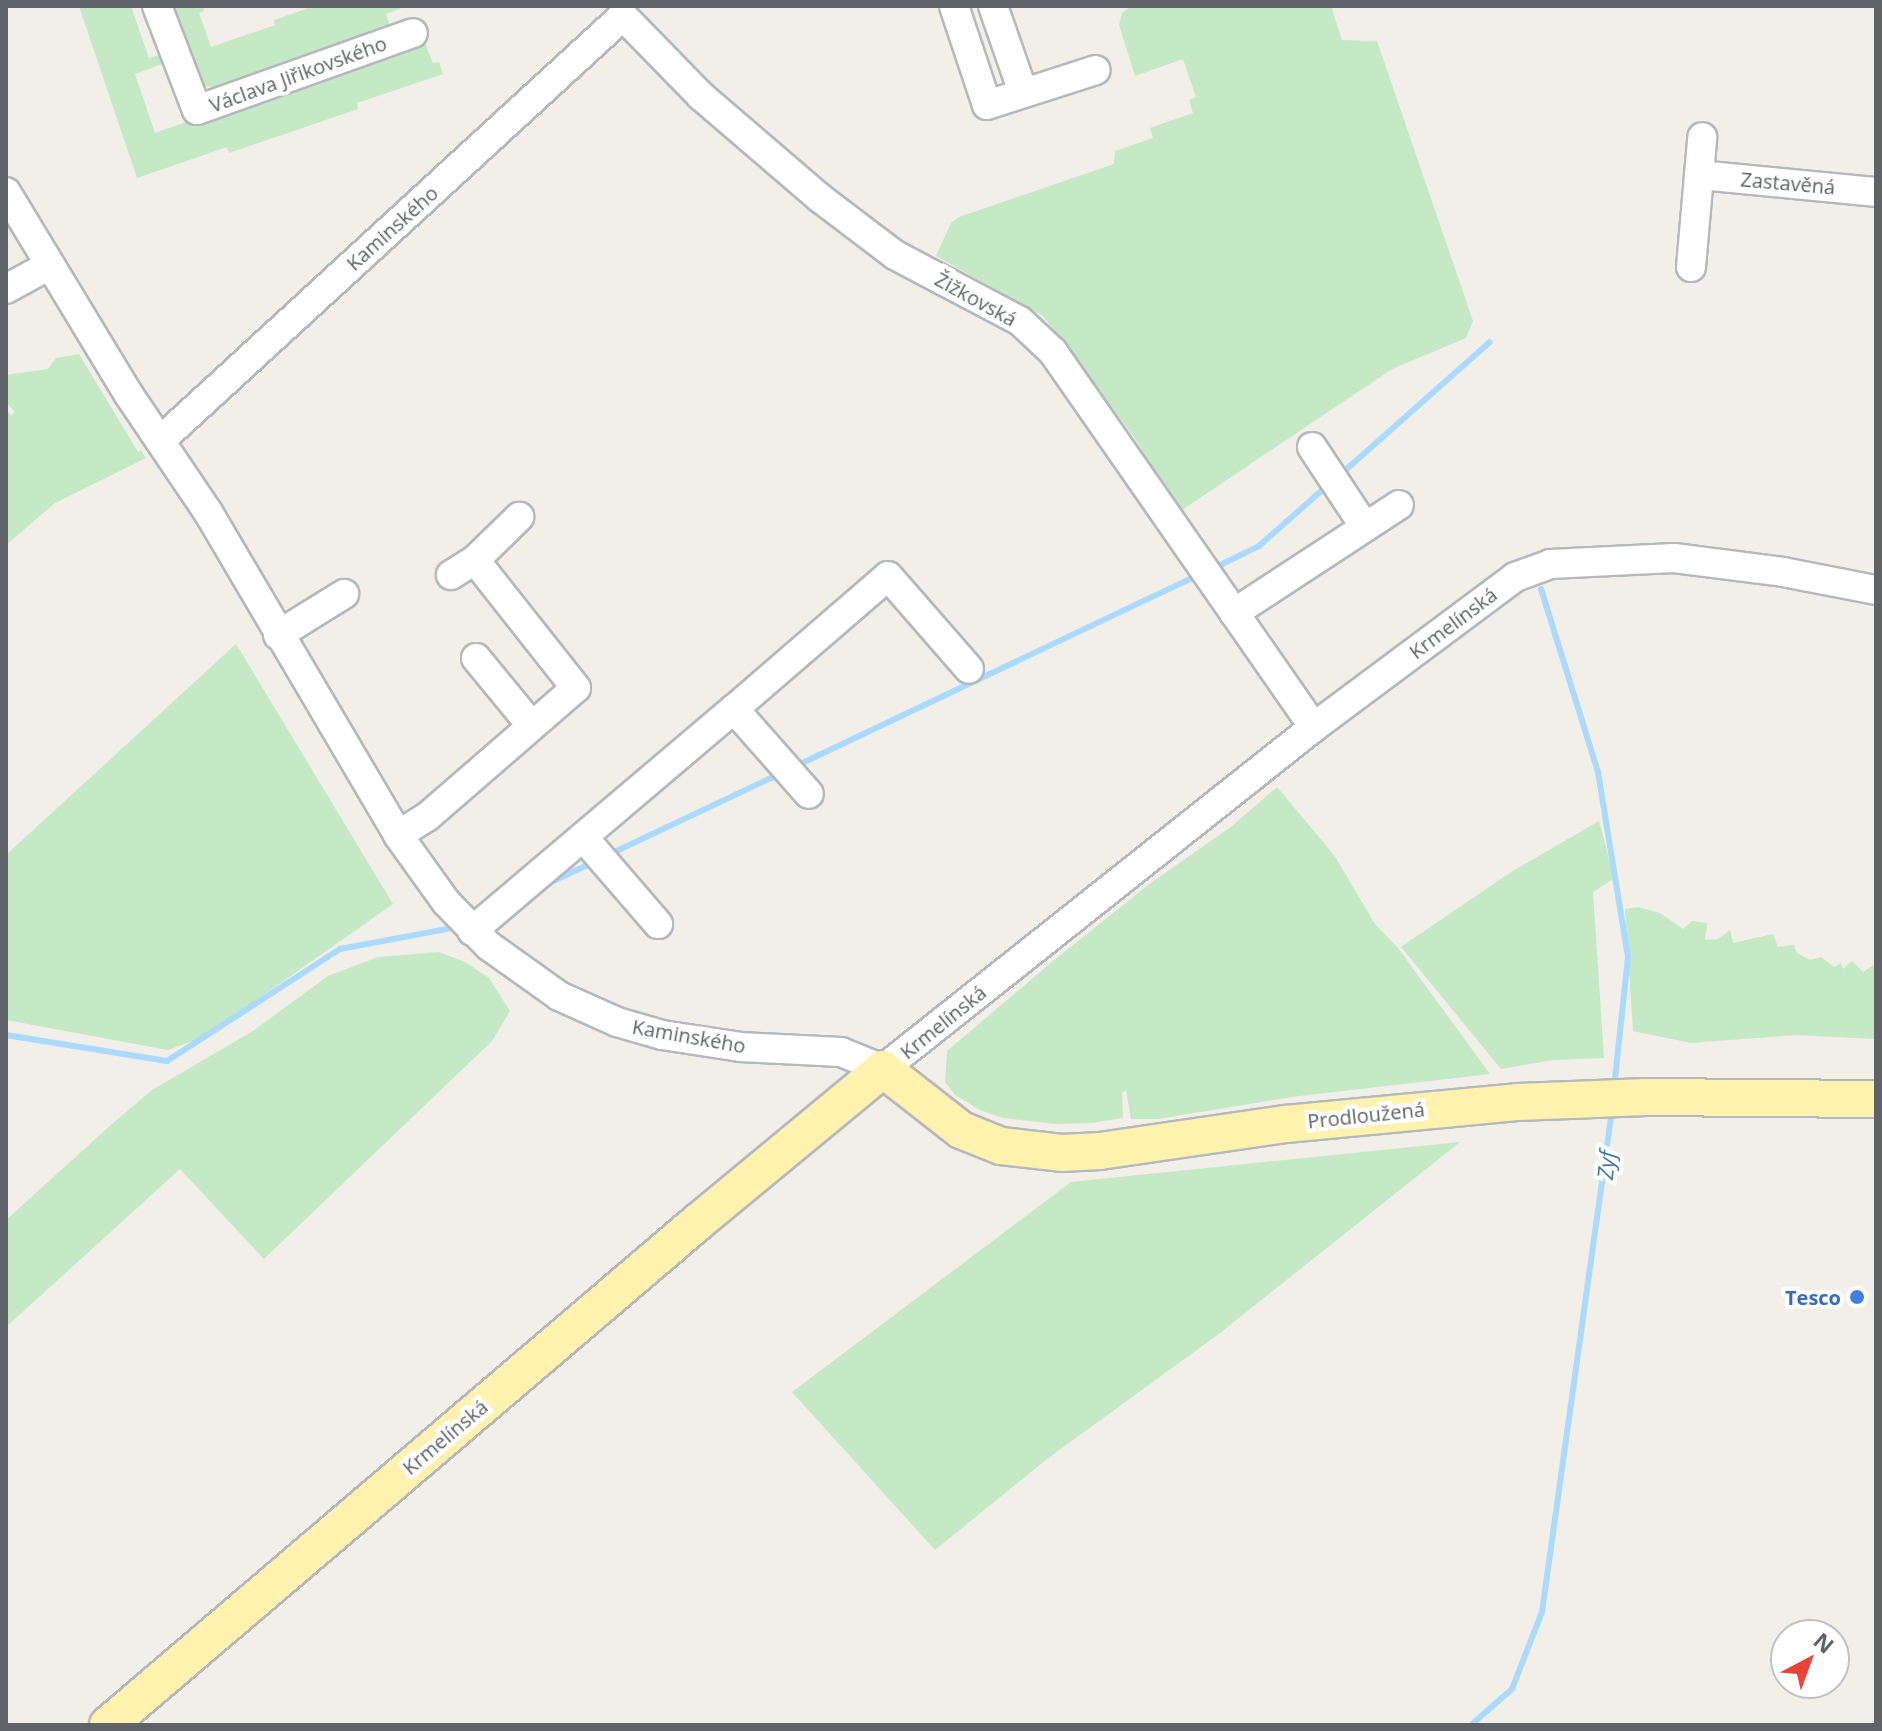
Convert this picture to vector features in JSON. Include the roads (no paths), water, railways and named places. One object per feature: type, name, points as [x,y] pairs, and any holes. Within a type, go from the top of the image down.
[{"type":"main road","name":"Prodloužená","points":[[883,1069],[961,1130],[1001,1146],[1062,1153],[1439,1107],[1646,1097],[1876,1099]]},
{"type":"main road","name":"Krmelínská","points":[[108,1725],[686,1232],[883,1069]]},
{"type":"street","name":"Václava Jiřikovského","points":[[157,6],[197,110],[413,33]]},
{"type":"street","points":[[954,6],[987,105],[1096,70]]},
{"type":"street","points":[[993,6],[1023,92]]},
{"type":"street","name":"Kaminského","points":[[160,441],[623,16]]},
{"type":"street","name":"Žižkovská","points":[[623,16],[701,96],[820,198],[895,255],[1020,321],[1053,352],[1314,727]]},
{"type":"street","points":[[1691,267],[1702,137]]},
{"type":"street","name":"Zastavěná","points":[[1699,175],[1876,192]]},
{"type":"street","name":"Kaminského","points":[[6,192],[160,441],[200,500],[398,835],[426,876],[472,931],[559,996],[617,1022],[709,1043],[841,1052],[883,1069]]},
{"type":"street","points":[[6,289],[50,265]]},
{"type":"street","points":[[1312,447],[1365,527]]},
{"type":"street","points":[[1234,613],[1399,505]]},
{"type":"street","points":[[398,835],[427,817],[576,688],[463,568],[519,517]]},
{"type":"street","name":"Krmelínská","points":[[883,1069],[1144,859],[1515,577],[1550,564],[1674,558],[1783,572],[1876,590]]},
{"type":"street","points":[[472,931],[888,576],[969,669]]},
{"type":"street","points":[[278,635],[344,594]]},
{"type":"street","points":[[476,658],[531,725]]},
{"type":"street","points":[[734,709],[809,794]]},
{"type":"street","points":[[583,837],[658,924]]},
{"type":"waterway","points":[[1340,475],[1490,342]]},
{"type":"waterway","points":[[1212,569],[1259,546],[1328,485]]},
{"type":"waterway","points":[[796,766],[1198,575]]},
{"type":"waterway","name":"Zyf","points":[[1541,589],[1598,772],[1628,957],[1614,1087]]},
{"type":"waterway","points":[[608,855],[779,774]]},
{"type":"waterway","points":[[547,884],[594,862]]},
{"type":"waterway","points":[[6,1035],[167,1061],[340,949],[457,927]]},
{"type":"waterway","name":"Zyf","points":[[1471,1725],[1512,1689],[1542,1612],[1612,1110]]},
{"type":"place","name":"Tesco","points":[[1857,1297]]}]
